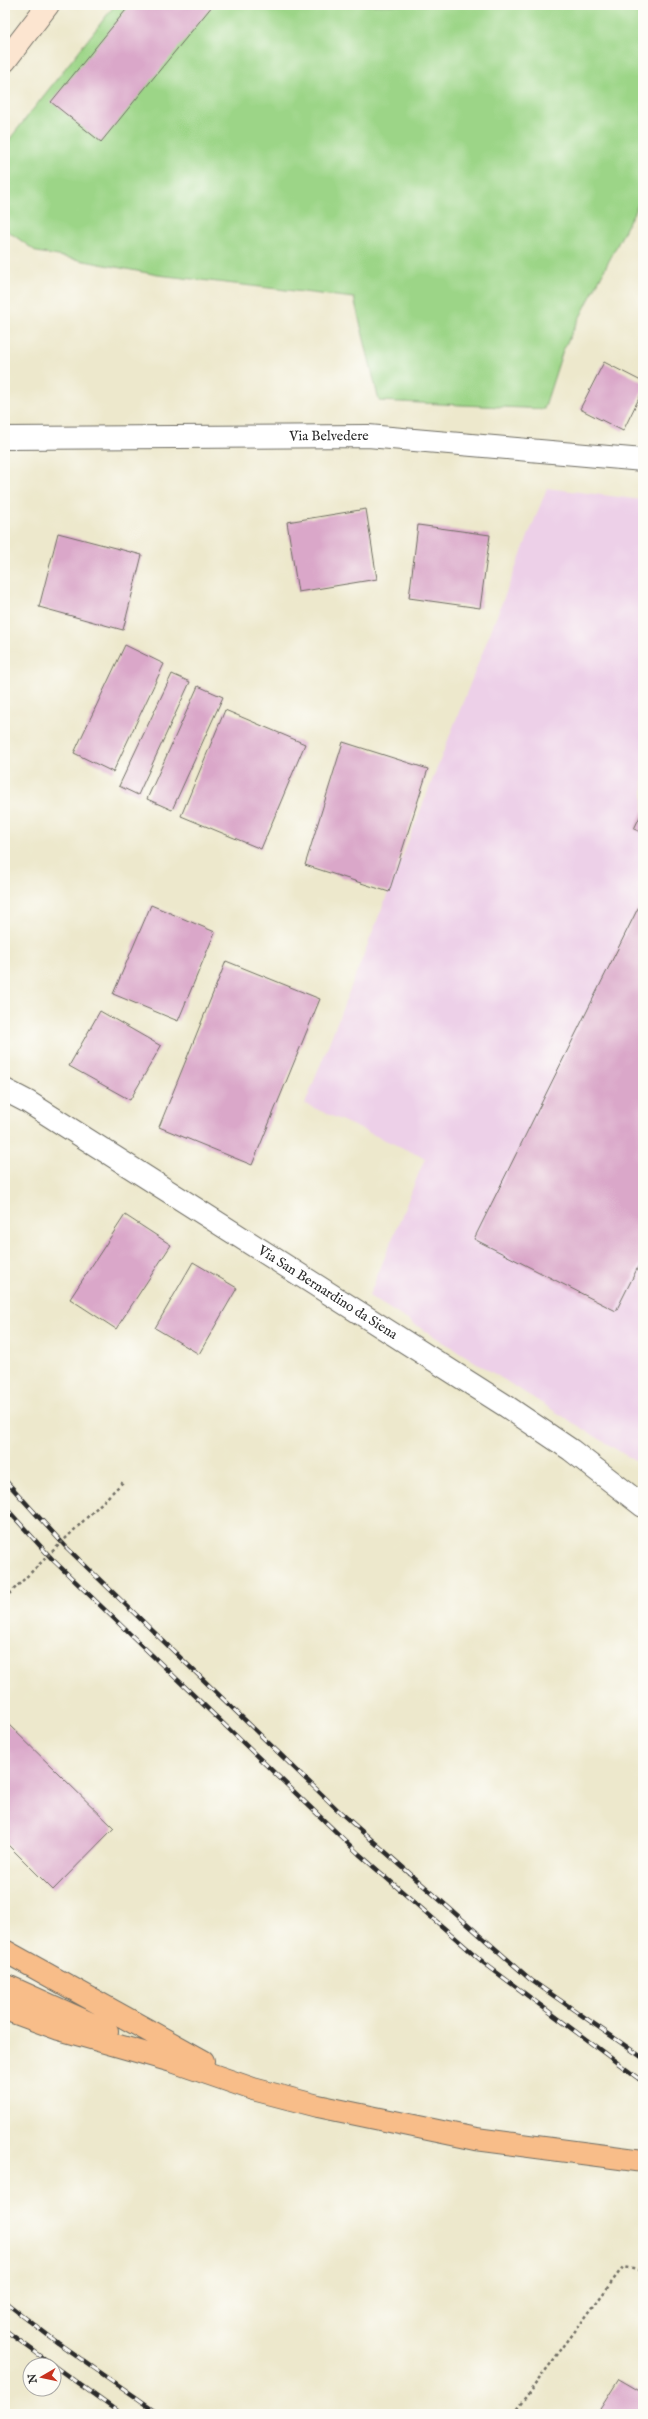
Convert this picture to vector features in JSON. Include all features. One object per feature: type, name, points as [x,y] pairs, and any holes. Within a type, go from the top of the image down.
[{"type":"main road","points":[[5,61],[48,5]]},
{"type":"main road","points":[[5,1951],[253,2089]]},
{"type":"main road","points":[[5,1985],[175,2062]]},
{"type":"main road","points":[[5,2009],[59,2029],[175,2062],[253,2089],[390,2122],[468,2137],[643,2161]]},
{"type":"street","name":"Via Belvedere","points":[[8,437],[368,436],[643,460]]},
{"type":"street","name":"Via San Bernardino da Siena","points":[[5,1090],[28,1102],[506,1406],[570,1450],[643,1506]]},
{"type":"path","points":[[5,1598],[123,1482]]},
{"type":"path","points":[[513,2414],[623,2267],[643,2271]]},
{"type":"shaded area","points":[[547,488],[643,500],[643,1466],[369,1296],[425,1158],[305,1104]]},
{"type":"green space","points":[[115,5],[643,5],[643,195],[563,350],[544,409],[379,401],[354,298],[158,275],[37,252],[5,229],[5,145]]},
{"type":"building","points":[[130,5],[213,5],[101,142],[51,102]]},
{"type":"building","points":[[604,362],[643,382],[643,390],[623,431],[580,409]]},
{"type":"building","points":[[366,509],[377,579],[298,592],[287,522]]},
{"type":"building","points":[[418,525],[490,535],[480,608],[409,598]]},
{"type":"building","points":[[58,533],[142,555],[123,630],[39,607]]},
{"type":"building","points":[[125,645],[164,664],[113,772],[74,753]]},
{"type":"building","points":[[172,674],[190,682],[138,795],[119,786]]},
{"type":"building","points":[[198,686],[223,697],[172,810],[147,799]]},
{"type":"building","points":[[225,710],[305,744],[261,849],[181,816]]},
{"type":"building","points":[[343,742],[428,769],[389,892],[305,865]]},
{"type":"building","points":[[643,810],[643,833],[634,829]]},
{"type":"building","points":[[643,898],[643,1257],[616,1311],[474,1239]]},
{"type":"building","points":[[151,905],[215,932],[178,1021],[113,994]]},
{"type":"building","points":[[226,961],[320,999],[252,1165],[159,1127]]},
{"type":"building","points":[[100,1011],[161,1046],[130,1100],[69,1066]]},
{"type":"building","points":[[125,1215],[171,1245],[116,1329],[70,1299]]},
{"type":"building","points":[[193,1262],[237,1288],[199,1354],[155,1328]]},
{"type":"building","points":[[5,1721],[114,1828],[53,1890],[5,1842]]},
{"type":"building","points":[[619,2379],[643,2393],[643,2414],[597,2414]]},
{"type":"railway","points":[[5,1480],[66,1547],[341,1813],[531,1980],[643,2058]]},
{"type":"railway","points":[[5,1507],[53,1560],[359,1854],[484,1963],[643,2082]]},
{"type":"railway","points":[[5,2302],[58,2343],[160,2414]]},
{"type":"railway","points":[[5,2330],[42,2357]]},
{"type":"railway","points":[[62,2372],[121,2414]]}]
